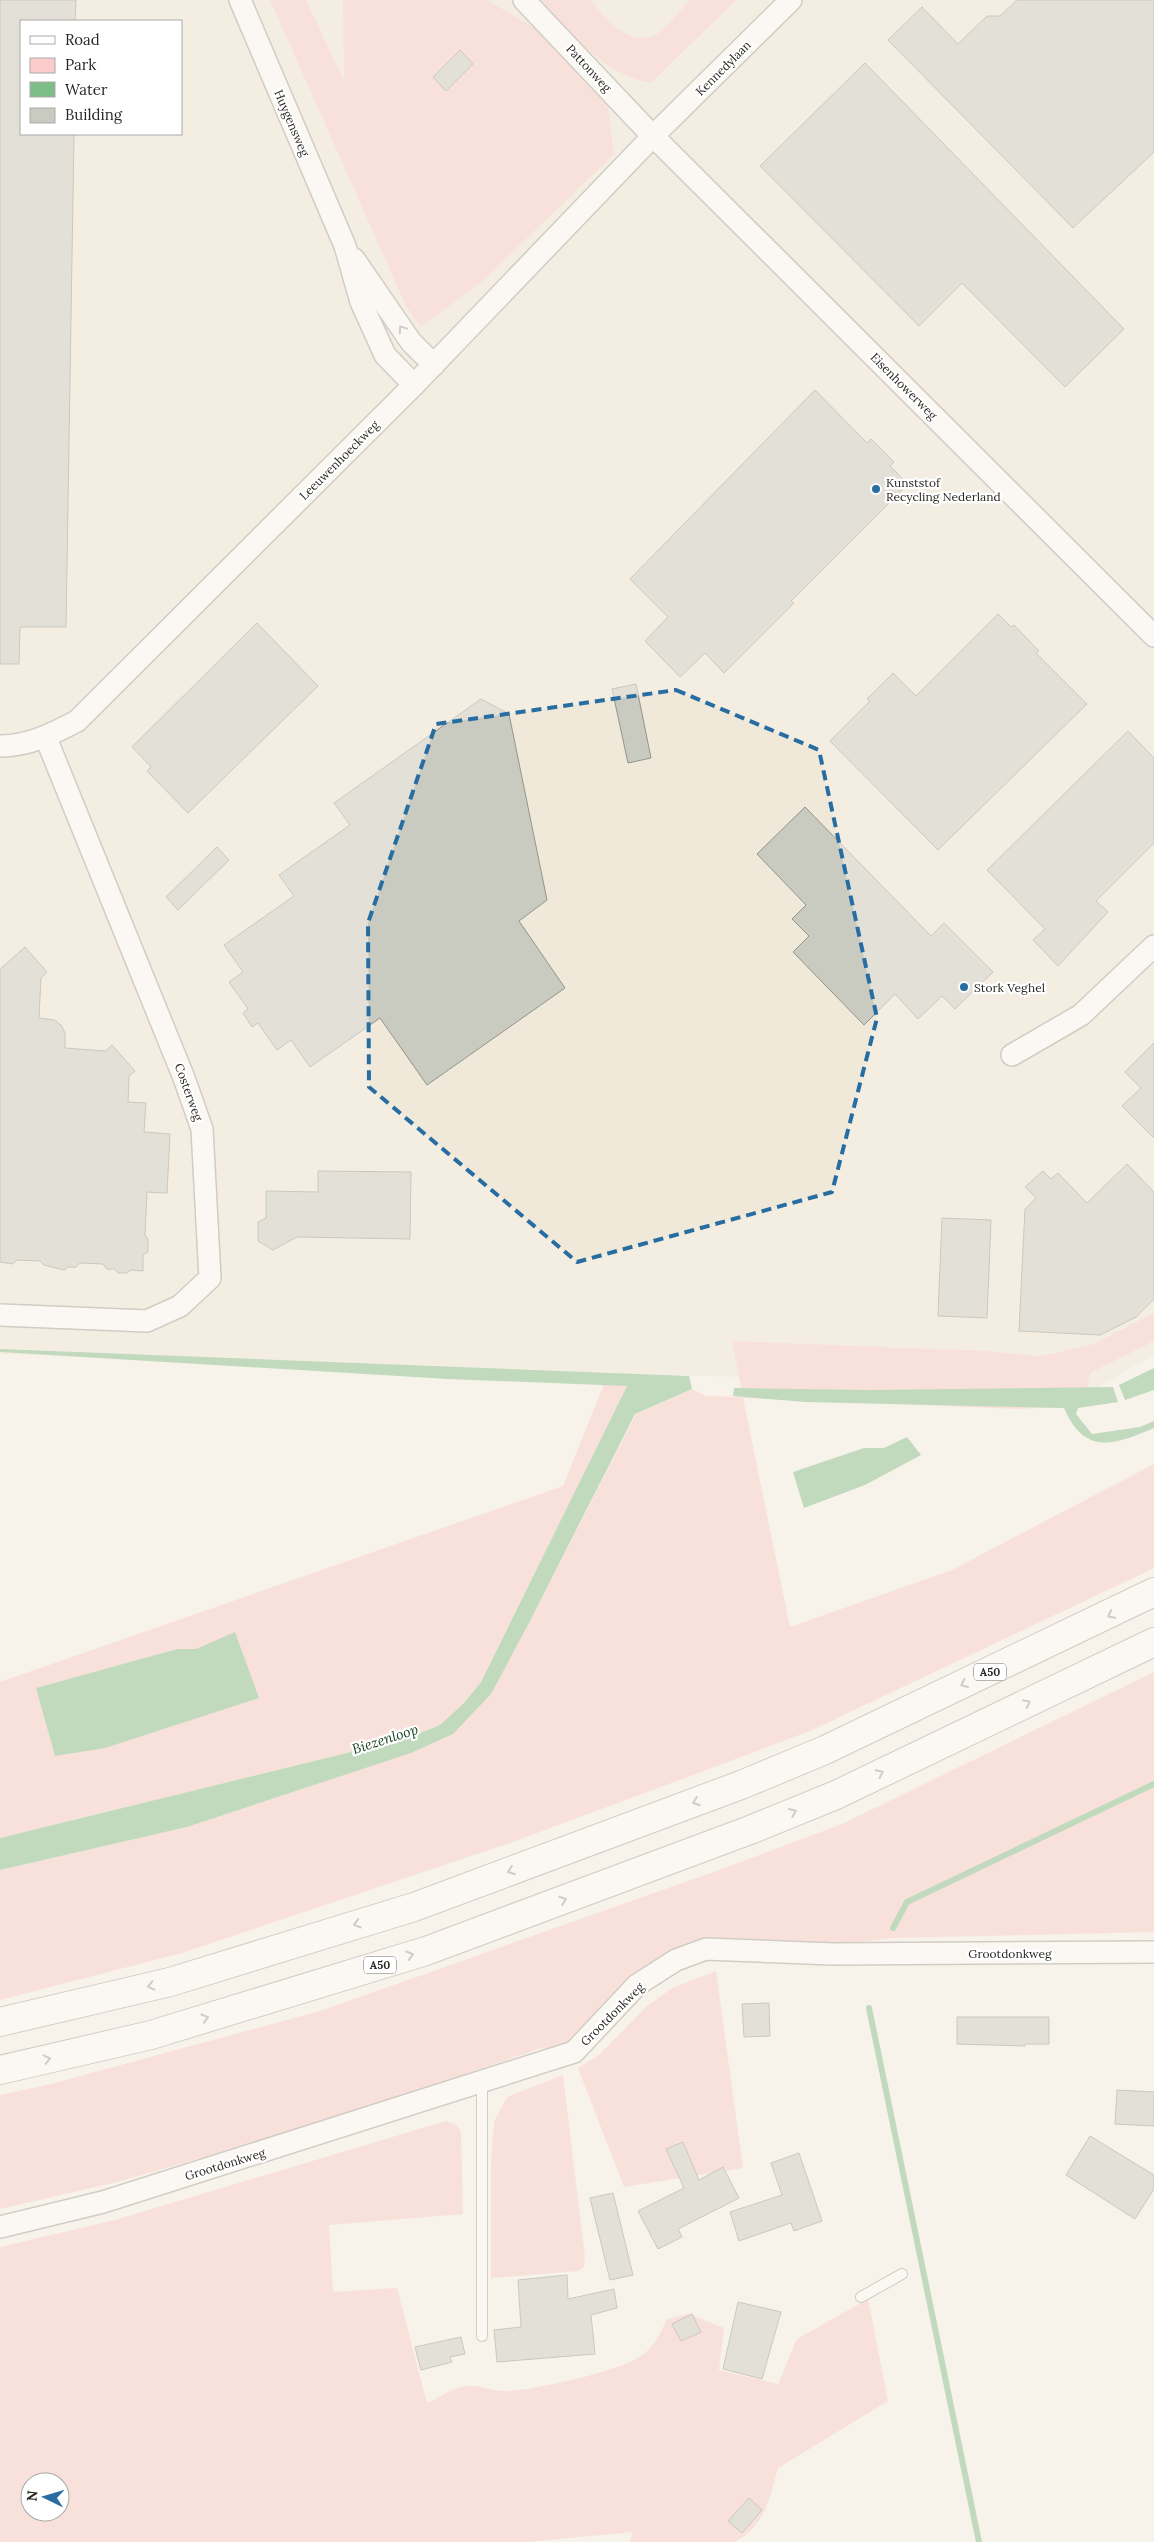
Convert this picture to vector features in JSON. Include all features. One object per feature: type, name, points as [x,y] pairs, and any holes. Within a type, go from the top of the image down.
[{"type":"highway","name":"A50","points":[[0,2022],[170,1982],[414,1907],[741,1785],[825,1750],[1154,1592]]},
{"type":"highway","name":"A50","points":[[0,2070],[151,2034],[426,1951],[750,1830],[836,1794],[1154,1642]]},
{"type":"street","name":"Huygensweg","points":[[240,0],[345,246],[361,302],[385,355],[414,385]]},
{"type":"street","name":"Pattonweg","points":[[524,0],[654,135]]},
{"type":"street","name":"Kennedylaan","points":[[654,135],[791,0]]},
{"type":"street","name":"Leeuwenhoeckweg","points":[[0,746],[16,746],[46,738],[77,721],[434,365],[654,135]]},
{"type":"street","name":"Eisenhowerweg","points":[[654,135],[1154,636]]},
{"type":"street","name":"Huygensweg","points":[[345,246],[411,342],[434,365]]},
{"type":"street","name":"Costerweg","points":[[0,1315],[147,1321],[180,1306],[210,1278],[202,1129],[184,1078],[46,738]]},
{"type":"street","points":[[1012,1055],[1081,1015],[1154,946]]},
{"type":"street","name":"Grootdonkweg","points":[[0,2227],[103,2202],[482,2083],[574,2052],[637,1985],[676,1960],[706,1950],[833,1954],[1154,1952]]},
{"type":"lane","points":[[482,2083],[482,2336]]},
{"type":"lane","points":[[861,2297],[902,2274]]},
{"type":"highlighted area","points":[[676,690],[819,750],[877,1018],[832,1192],[577,1262],[369,1087],[368,923],[436,724]]},
{"type":"shaded area","points":[[0,0],[1154,0],[1154,1355],[1096,1388],[0,1354]]},
{"type":"green space","points":[[270,0],[306,0],[344,81],[343,0],[487,0],[533,27],[608,107],[614,154],[483,281],[420,327],[406,306]]},
{"type":"green space","points":[[541,0],[590,0],[610,22],[626,34],[644,38],[658,34],[690,0],[736,0],[651,83],[618,71],[603,62],[577,39]]},
{"type":"green space","points":[[1154,1313],[1154,1341],[1090,1373],[1088,1385],[1091,1406],[1016,1409],[743,1398],[790,1627],[952,1570],[1154,1464],[1154,1568],[810,1731],[704,1771],[507,1844],[182,1953],[0,2000],[0,1870],[187,1827],[411,1753],[453,1734],[531,1619],[636,1414],[692,1389],[706,1396],[743,1397],[732,1341],[985,1351],[1041,1356],[1094,1344]]},
{"type":"green space","points":[[604,1384],[627,1386],[481,1682],[464,1703],[440,1725],[408,1738],[0,1838],[0,1682],[563,1486]],"holes":[[[177,1649],[196,1649],[259,1698],[189,1719],[36,1688]]]},
{"type":"green space","points":[[1154,1672],[1154,1932],[893,1938],[819,1947],[796,1942],[708,1945],[580,2036],[551,2050],[541,2048],[414,2092],[222,2152],[117,2182],[0,2209],[0,2095],[47,2085],[320,2011],[722,1869],[842,1824]]},
{"type":"green space","points":[[716,1971],[743,2168],[624,2187],[578,2068],[599,2055],[646,2007],[672,1988]]},
{"type":"green space","points":[[563,2075],[585,2258],[584,2267],[578,2271],[491,2278],[491,2164],[494,2122],[507,2097]]},
{"type":"green space","points":[[446,2121],[456,2125],[461,2131],[463,2214],[329,2225],[333,2292],[397,2288],[427,2403],[451,2390],[461,2387],[476,2386],[503,2391],[520,2390],[577,2379],[615,2368],[631,2362],[650,2349],[667,2319],[689,2314],[724,2328],[719,2370],[778,2384],[797,2339],[868,2299],[888,2401],[778,2468],[769,2501],[760,2519],[754,2527],[735,2542],[630,2542],[632,2532],[528,2542],[0,2542],[0,2247],[115,2220]]},
{"type":"water","points":[[0,1349],[689,1376],[692,1389],[635,1414],[491,1694],[453,1734],[411,1753],[187,1827],[0,1870],[0,1838],[408,1738],[440,1725],[464,1703],[481,1682],[627,1386],[448,1379],[0,1352]]},
{"type":"water","points":[[1154,1368],[1154,1390],[1125,1400],[1119,1385]]},
{"type":"water","points":[[1113,1387],[1118,1402],[1078,1408],[1076,1414],[1092,1434],[1140,1427],[1154,1421],[1154,1428],[1126,1439],[1102,1442],[1091,1440],[1081,1434],[1072,1423],[1064,1408],[806,1402],[733,1396],[734,1388],[870,1390]]},
{"type":"water","points":[[907,1437],[921,1455],[865,1485],[804,1508],[793,1472],[864,1448],[884,1448]]},
{"type":"water","points":[[235,1632],[259,1698],[105,1748],[55,1756],[36,1688],[177,1649],[196,1649]]},
{"type":"building","points":[[0,0],[76,0],[75,20],[20,20],[20,135],[74,135],[66,627],[20,627],[19,664],[0,664]]},
{"type":"building","points":[[1017,0],[1154,0],[1154,152],[1073,228],[888,40],[922,7],[958,44],[987,16],[1000,16]]},
{"type":"building","points":[[460,50],[473,64],[446,91],[433,77]]},
{"type":"building","points":[[865,63],[1124,329],[1065,387],[962,283],[919,326],[760,166]]},
{"type":"building","points":[[815,390],[867,443],[871,439],[894,462],[890,466],[908,484],[791,601],[794,603],[724,673],[705,653],[680,677],[645,641],[668,617],[630,579]]},
{"type":"building","points":[[998,614],[1011,627],[1014,625],[1039,651],[1036,653],[1087,704],[938,850],[830,741],[870,701],[867,699],[893,673],[916,696]]},
{"type":"building","points":[[257,623],[318,686],[188,813],[147,771],[151,767],[132,747]]},
{"type":"building","points":[[636,684],[651,758],[628,763],[612,689]]},
{"type":"building","points":[[481,699],[509,714],[547,900],[519,921],[565,988],[427,1085],[380,1018],[310,1067],[291,1040],[277,1050],[258,1023],[252,1027],[243,1013],[248,1009],[229,982],[243,972],[224,945],[294,896],[279,875],[350,825],[334,803]]},
{"type":"building","points":[[1128,731],[1154,758],[1154,843],[1096,901],[1108,912],[1058,966],[1033,940],[1045,929],[987,870]]},
{"type":"building","points":[[805,807],[931,936],[944,923],[993,972],[955,1009],[942,996],[918,1019],[895,994],[864,1025],[793,952],[809,936],[792,919],[806,905],[757,854]]},
{"type":"building","points":[[217,847],[229,860],[178,910],[166,897]]},
{"type":"building","points":[[25,947],[47,972],[41,978],[39,1018],[54,1020],[61,1025],[65,1033],[65,1048],[106,1051],[112,1045],[135,1071],[129,1076],[128,1102],[146,1103],[144,1132],[170,1134],[167,1193],[147,1192],[145,1235],[148,1239],[148,1252],[143,1255],[143,1271],[131,1270],[127,1273],[118,1273],[115,1269],[107,1269],[103,1264],[80,1263],[76,1267],[68,1267],[64,1270],[44,1265],[40,1261],[17,1260],[13,1264],[0,1262],[0,969]]},
{"type":"building","points":[[1154,1043],[1154,1138],[1122,1106],[1141,1088],[1125,1072]]},
{"type":"building","points":[[1127,1164],[1154,1192],[1154,1299],[1136,1317],[1100,1335],[1019,1331],[1025,1209],[1036,1198],[1025,1187],[1043,1171],[1051,1179],[1058,1173],[1087,1203]]},
{"type":"building","points":[[318,1171],[411,1172],[410,1239],[297,1237],[273,1250],[258,1241],[258,1222],[266,1218],[266,1191],[318,1192]]},
{"type":"building","points":[[942,1218],[991,1220],[987,1318],[938,1316]]},
{"type":"building","points":[[769,2003],[770,2036],[744,2037],[742,2004]]},
{"type":"building","points":[[957,2017],[1049,2017],[1049,2044],[1025,2044],[1025,2046],[957,2044]]},
{"type":"building","points":[[1117,2090],[1154,2092],[1154,2126],[1115,2124]]},
{"type":"building","points":[[1090,2136],[1154,2175],[1154,2189],[1135,2219],[1066,2175]]},
{"type":"building","points":[[683,2142],[699,2180],[723,2167],[739,2198],[678,2229],[682,2237],[658,2249],[638,2211],[684,2188],[666,2149]]},
{"type":"building","points":[[799,2153],[822,2221],[794,2231],[791,2223],[739,2241],[730,2212],[782,2195],[771,2163]]},
{"type":"building","points":[[613,2193],[633,2275],[610,2280],[590,2198]]},
{"type":"building","points":[[567,2275],[568,2299],[614,2289],[617,2308],[591,2315],[595,2354],[497,2362],[494,2330],[521,2327],[518,2280]]},
{"type":"building","points":[[738,2302],[781,2312],[762,2379],[723,2369]]},
{"type":"building","points":[[692,2314],[701,2332],[681,2341],[672,2324]]},
{"type":"building","points":[[461,2337],[465,2354],[450,2357],[452,2362],[421,2370],[415,2347]]},
{"type":"building","points":[[749,2498],[762,2510],[742,2533],[728,2521]]},
{"type":"waterway","points":[[893,1928],[907,1902],[1154,1784]]},
{"type":"waterway","points":[[869,2008],[979,2542]]},
{"type":"place","name":"Kunststof Recycling Nederland","points":[[876,489]]},
{"type":"place","name":"Stork Veghel","points":[[964,987]]},
{"type":"water label","name":"Biezenloop","points":[[385,1739]]}]
